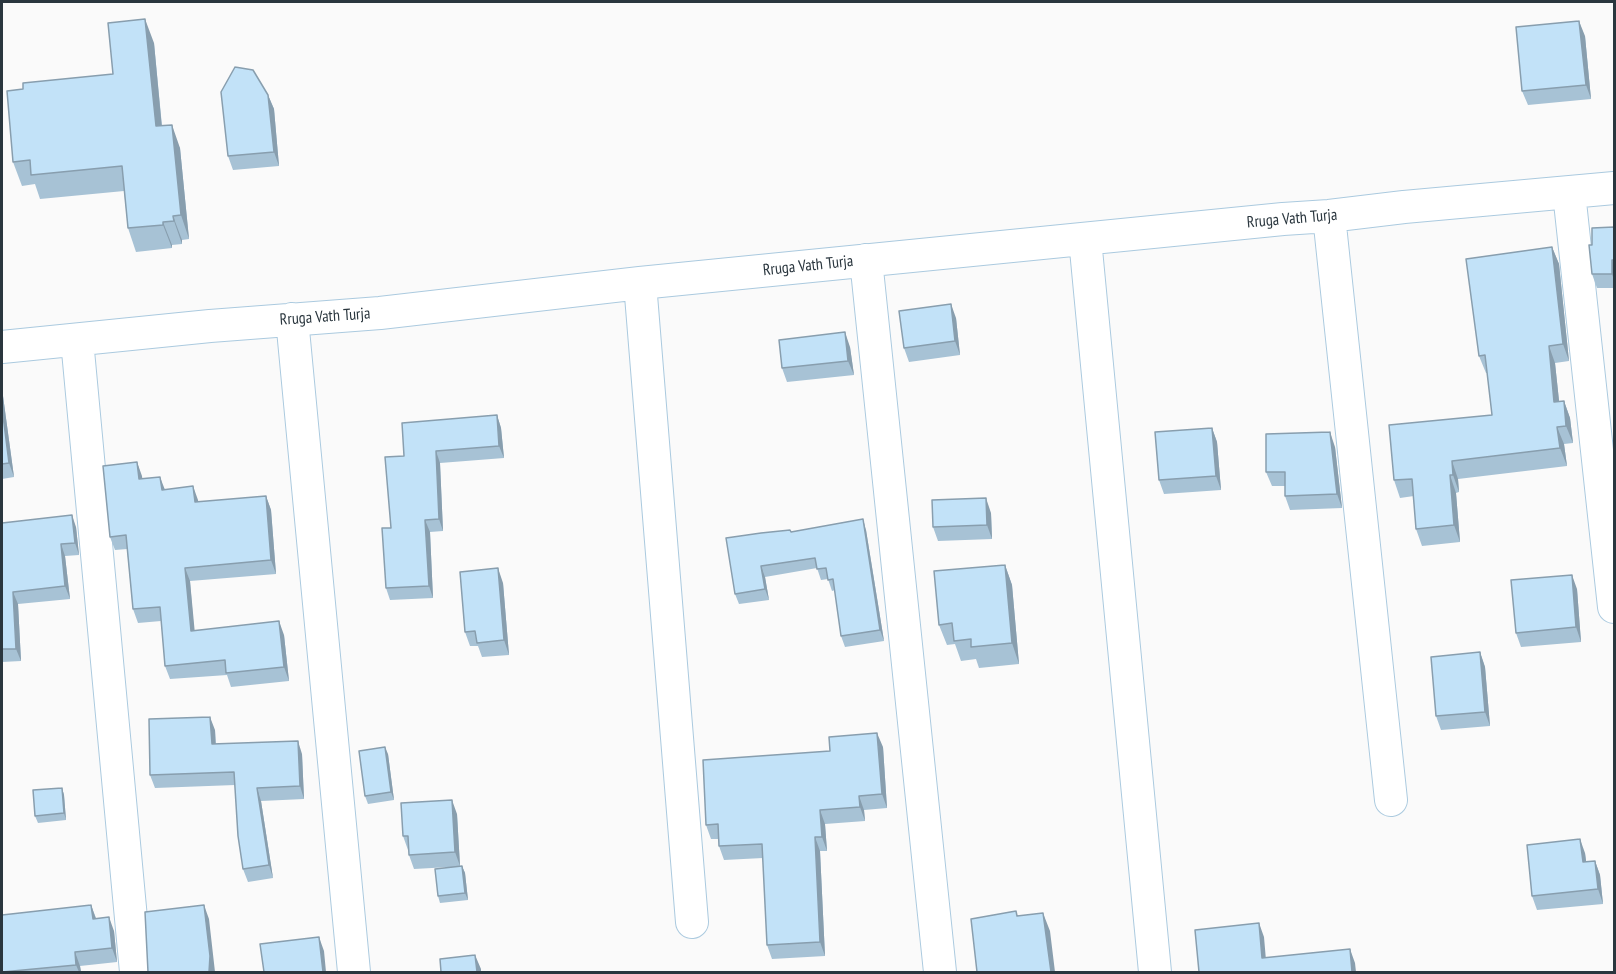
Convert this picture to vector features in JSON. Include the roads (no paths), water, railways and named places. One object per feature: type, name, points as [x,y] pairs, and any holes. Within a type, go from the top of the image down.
[{"type":"street","name":"Rruga Vath Turja","points":[[2,347],[292,319],[380,313],[866,260],[1614,188]]},
{"type":"street","points":[[1569,193],[1614,607]]},
{"type":"street","points":[[1329,216],[1391,800]]},
{"type":"street","points":[[1085,238],[1155,972]]},
{"type":"street","points":[[866,260],[940,972]]},
{"type":"street","points":[[640,283],[692,922]]},
{"type":"street","points":[[292,319],[354,972]]},
{"type":"street","points":[[77,340],[136,972]]}]
